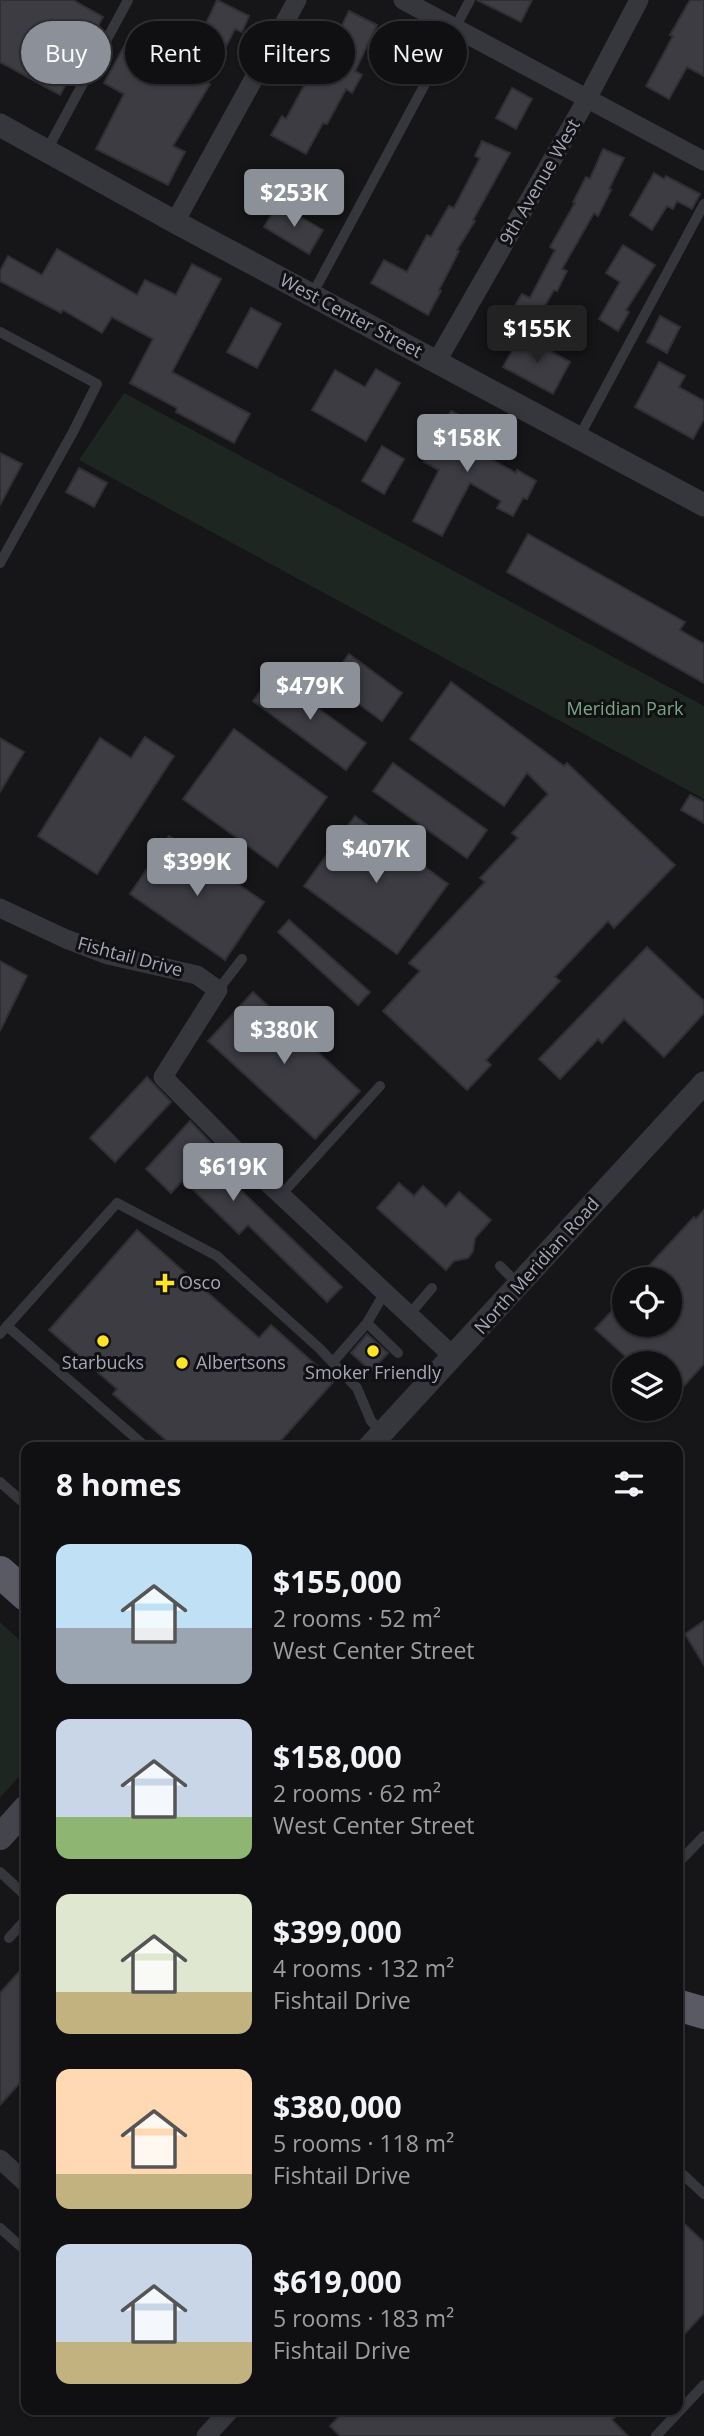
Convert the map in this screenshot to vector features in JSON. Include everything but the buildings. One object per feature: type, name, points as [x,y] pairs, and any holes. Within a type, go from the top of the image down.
[{"type":"highway","points":[[0,1572],[21,1591]]},
{"type":"highway","points":[[683,2007],[704,2013]]},
{"type":"main road","points":[[0,1837],[21,1814]]},
{"type":"street","points":[[175,222],[297,0]]},
{"type":"street","points":[[403,0],[442,21]]},
{"type":"street","name":"9th Avenue West","points":[[437,361],[587,99],[639,0]]},
{"type":"street","points":[[467,34],[704,161]]},
{"type":"street","name":"West Center Street","points":[[0,125],[175,222],[704,505]]},
{"type":"street","name":"Fishtail Drive","points":[[0,908],[108,955],[197,975],[218,990]]},
{"type":"street","points":[[218,990],[163,1077],[281,1195],[454,1357]]},
{"type":"street","name":"North Meridian Road","points":[[376,1441],[704,1083]]},
{"type":"street","points":[[0,2159],[21,2178]]},
{"type":"street","points":[[206,2436],[225,2415]]},
{"type":"lane","points":[[47,150],[128,0]]},
{"type":"lane","points":[[459,21],[470,0]]},
{"type":"lane","points":[[312,295],[425,84]]},
{"type":"lane","points":[[579,438],[704,204]]},
{"type":"lane","points":[[0,332],[97,384],[0,563]]},
{"type":"lane","points":[[218,990],[242,959]]},
{"type":"lane","points":[[281,1195],[380,1087]]},
{"type":"lane","points":[[140,1442],[4,1330],[117,1203],[217,1256],[357,1388],[371,1420],[376,1441]]},
{"type":"lane","points":[[500,1266],[520,1285]]},
{"type":"lane","points":[[409,1315],[432,1288]]},
{"type":"lane","points":[[332,1362],[367,1323],[385,1292]]},
{"type":"lane","points":[[367,1323],[398,1353]]},
{"type":"lane","points":[[0,1482],[21,1501]]},
{"type":"lane","points":[[683,1858],[704,1836]]},
{"type":"lane","points":[[0,1872],[21,1891]]},
{"type":"lane","points":[[9,1938],[21,1925]]},
{"type":"lane","points":[[683,2175],[704,2194]]},
{"type":"lane","points":[[0,2228],[21,2246]]},
{"type":"lane","points":[[683,2407],[704,2385]]},
{"type":"lane","points":[[656,2436],[676,2415]]},
{"type":"green space","name":"Meridian Park","points":[[124,393],[704,706],[704,799],[79,460]]},
{"type":"green space","points":[[0,1622],[21,1641],[21,1775],[0,1798]]},
{"type":"place","name":"Osco","points":[[165,1283]]},
{"type":"place","name":"Starbucks","points":[[103,1341]]},
{"type":"place","name":"Smoker Friendly","points":[[373,1351]]},
{"type":"place","name":"Albertsons","points":[[182,1363]]}]
